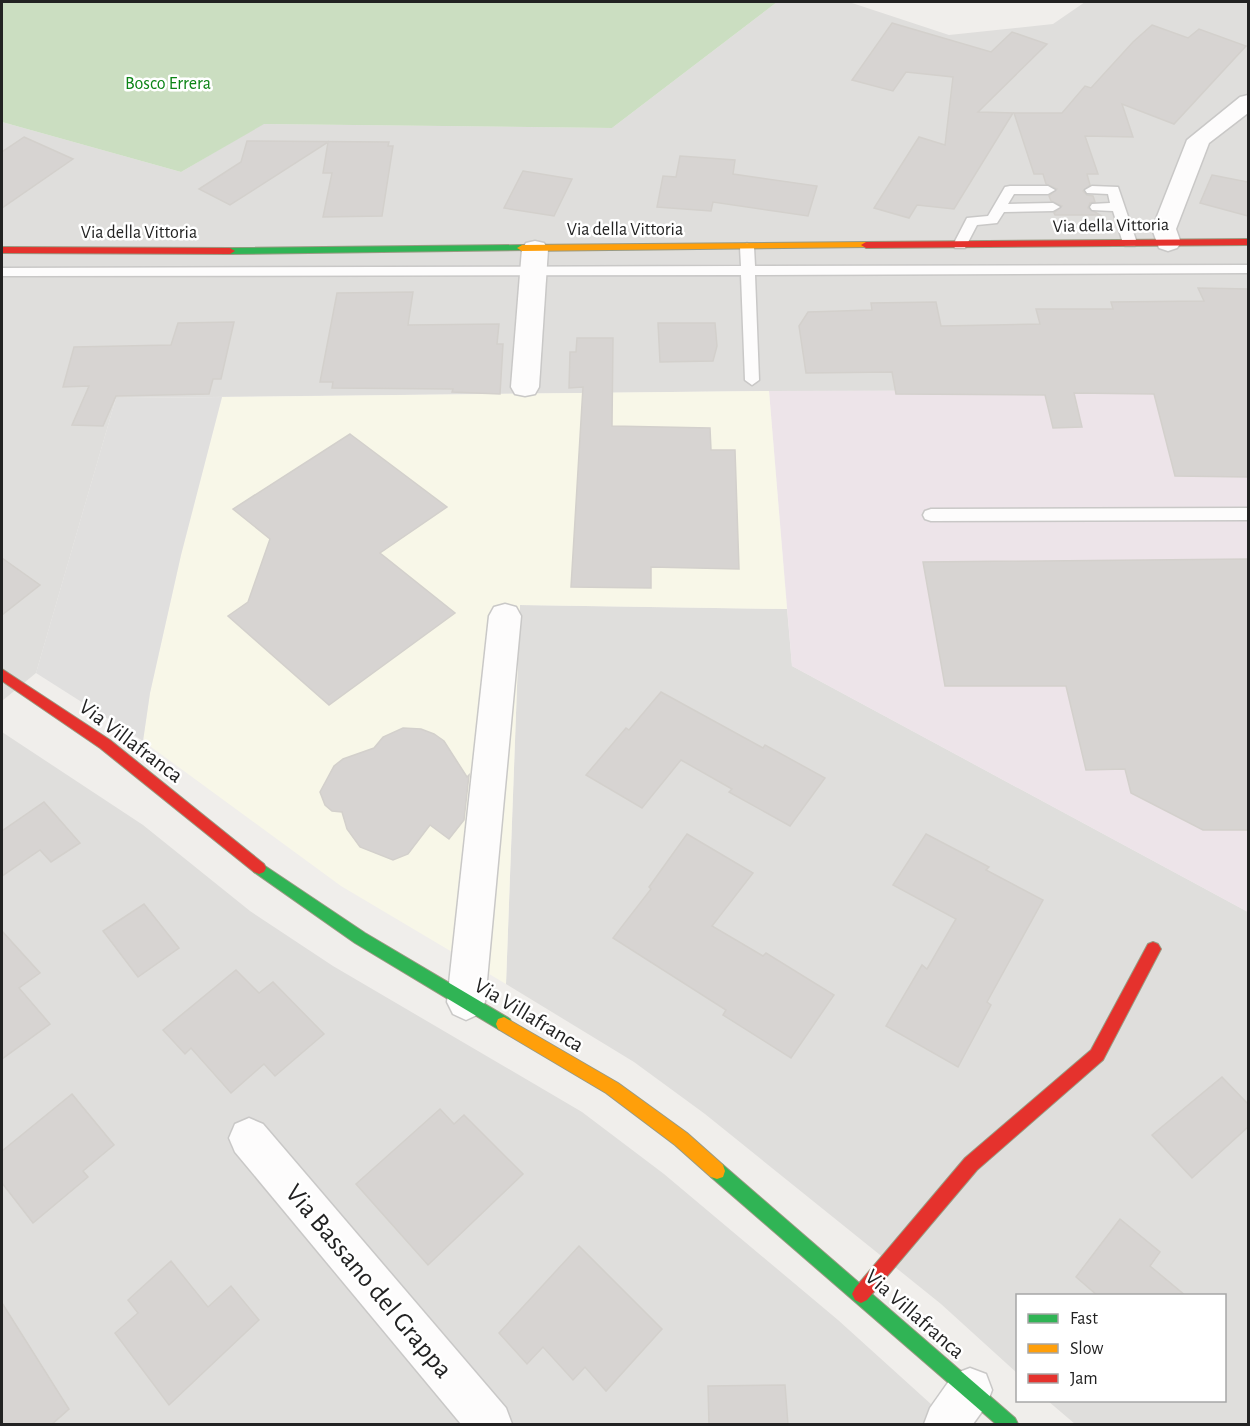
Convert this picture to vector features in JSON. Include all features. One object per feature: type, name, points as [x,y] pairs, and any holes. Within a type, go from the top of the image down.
[{"type":"main road","name":"Via della Vittoria","points":[[2,250],[534,260],[747,247],[1248,242]]},
{"type":"main road","name":"Via Villafranca","points":[[2,674],[105,744],[277,882],[360,938],[612,1088],[681,1139],[1009,1425]]},
{"type":"main road","points":[[861,1294],[970,1164],[1097,1055],[1153,949]]},
{"type":"street","points":[[1168,243],[1164,229],[1199,140],[1248,102]]},
{"type":"street","points":[[525,387],[534,260]]},
{"type":"street","points":[[466,1002],[505,616]]},
{"type":"street","name":"Via Bassano del Grappa","points":[[249,1138],[490,1425]]},
{"type":"street","points":[[946,1425],[970,1390]]},
{"type":"lane","points":[[960,245],[972,221],[992,220],[1010,190],[1048,190]]},
{"type":"lane","points":[[1092,190],[1113,190],[1131,243]]},
{"type":"lane","points":[[1000,207],[1053,207]]},
{"type":"lane","points":[[1097,207],[1118,207]]},
{"type":"lane","points":[[1168,243],[1178,269]]},
{"type":"lane","points":[[747,247],[752,380]]},
{"type":"lane","points":[[2,272],[534,260],[748,270],[1248,269]]},
{"type":"lane","points":[[931,515],[1248,514]]},
{"type":"shaded area","points":[[777,2],[849,2],[949,35],[1053,24],[1085,2],[1248,2],[1248,390],[769,391],[116,398],[36,673],[2,701],[2,122],[181,172],[263,124],[612,128]]},
{"type":"shaded area","points":[[1248,390],[1248,912],[792,666],[769,391]]},
{"type":"shaded area","points":[[769,391],[787,609],[520,605],[506,984],[341,886],[143,741],[150,693],[181,555],[222,397]]},
{"type":"shaded area","points":[[222,397],[181,555],[150,693],[143,741],[36,673],[116,398]]},
{"type":"shaded area","points":[[520,605],[787,609],[792,666],[1248,912],[1248,1424],[1075,1424],[1049,1402],[1226,1402],[1226,1294],[1016,1294],[1016,1372],[941,1304],[705,1114],[634,1062],[506,984]]},
{"type":"shaded area","points":[[2,732],[143,825],[250,911],[333,966],[582,1112],[664,1174],[838,1320],[953,1424],[2,1424]]},
{"type":"green space","name":"Bosco Errera","points":[[2,2],[777,2],[612,128],[264,124],[181,172],[2,122]]},
{"type":"building","points":[[892,23],[991,52],[1012,32],[1047,44],[978,112],[1013,113],[954,209],[917,205],[909,218],[874,208],[919,137],[945,145],[953,77],[906,72],[893,91],[852,80]]},
{"type":"building","points":[[1152,25],[1188,38],[1199,29],[1246,46],[1174,124],[1122,104],[1133,137],[1085,136],[1098,174],[1087,174],[1090,185],[1083,191],[1093,196],[1095,202],[1090,203],[1088,208],[1100,215],[1055,215],[1054,213],[1062,206],[1051,201],[1049,196],[1057,189],[1046,184],[1043,174],[1034,174],[1014,113],[1062,113],[1085,86],[1091,88],[1133,42]]},
{"type":"building","points":[[24,137],[73,159],[2,208],[2,152]]},
{"type":"building","points":[[247,141],[389,142],[388,146],[393,146],[382,216],[323,217],[332,173],[323,173],[328,142],[230,205],[199,189],[241,162]]},
{"type":"building","points":[[680,156],[735,160],[733,174],[817,186],[808,216],[713,202],[711,211],[657,207],[663,176],[676,177]]},
{"type":"building","points":[[523,171],[572,179],[554,216],[504,208]]},
{"type":"building","points":[[1212,175],[1248,182],[1248,216],[1200,203]]},
{"type":"building","points":[[1198,288],[1248,289],[1248,477],[1175,476],[1154,394],[1074,393],[1082,427],[1053,428],[1045,395],[896,394],[892,372],[806,373],[799,326],[808,312],[872,310],[871,303],[936,302],[941,326],[1040,324],[1036,309],[1113,309],[1111,302],[1204,301]]},
{"type":"building","points":[[413,292],[408,325],[499,324],[497,344],[503,344],[500,394],[452,392],[453,389],[332,388],[333,382],[320,382],[337,293]]},
{"type":"building","points":[[234,322],[221,379],[213,379],[209,394],[116,396],[103,426],[72,425],[89,386],[63,387],[74,347],[171,345],[178,323]]},
{"type":"building","points":[[658,323],[715,323],[717,346],[713,361],[660,362]]},
{"type":"building","points":[[577,338],[613,338],[612,426],[710,428],[711,450],[735,450],[739,569],[651,567],[651,588],[571,587],[583,387],[569,388],[570,352],[576,352]]},
{"type":"building","points":[[350,434],[447,507],[380,553],[455,613],[329,705],[228,616],[248,602],[270,539],[233,509]]},
{"type":"building","points":[[2,558],[40,585],[2,615]]},
{"type":"building","points":[[1248,559],[1248,830],[1203,830],[1131,793],[1125,769],[1086,770],[1066,686],[945,686],[923,562]]},
{"type":"building","points":[[661,692],[763,748],[765,745],[825,778],[790,826],[729,792],[732,789],[681,760],[642,808],[586,775],[626,728],[629,730]]},
{"type":"building","points":[[403,728],[421,729],[444,741],[467,777],[469,775],[464,820],[449,839],[430,825],[408,854],[393,860],[360,847],[347,829],[342,812],[332,811],[325,805],[320,792],[334,766],[343,759],[374,748],[383,737]]},
{"type":"building","points":[[44,802],[80,843],[51,862],[40,850],[2,876],[2,831]]},
{"type":"building","points":[[687,834],[753,873],[712,926],[763,956],[766,953],[834,995],[791,1058],[723,1015],[726,1010],[613,938],[651,889],[649,887]]},
{"type":"building","points":[[926,834],[989,867],[986,870],[1043,900],[987,1002],[991,1005],[958,1067],[886,1026],[922,965],[927,969],[956,919],[893,885]]},
{"type":"building","points":[[144,904],[179,948],[138,977],[103,931]]},
{"type":"building","points":[[2,931],[40,973],[19,988],[50,1024],[2,1059]]},
{"type":"building","points":[[236,970],[259,993],[273,982],[324,1034],[275,1076],[264,1064],[231,1093],[191,1048],[185,1054],[163,1030]]},
{"type":"building","points":[[1222,1077],[1248,1104],[1248,1127],[1192,1178],[1152,1135]]},
{"type":"building","points":[[72,1094],[114,1145],[83,1171],[88,1177],[33,1223],[2,1183],[2,1151]]},
{"type":"building","points":[[440,1109],[454,1124],[464,1115],[523,1174],[428,1265],[356,1184]]},
{"type":"building","points":[[1120,1219],[1160,1252],[1150,1266],[1184,1294],[1096,1294],[1076,1277]]},
{"type":"building","points":[[579,1246],[662,1329],[606,1391],[585,1367],[573,1380],[543,1347],[527,1364],[499,1333]]},
{"type":"building","points":[[171,1261],[208,1307],[231,1286],[259,1320],[169,1405],[115,1333],[138,1313],[128,1300]]},
{"type":"building","points":[[2,1303],[69,1409],[51,1425],[2,1425]]},
{"type":"building","points":[[785,1385],[788,1425],[709,1425],[708,1386]]},
{"type":"traffic: fast","points":[[230,251],[522,248]]},
{"type":"traffic: fast","points":[[259,868],[360,938],[504,1024]]},
{"type":"traffic: fast","points":[[717,1171],[1009,1424]]},
{"type":"traffic: slow","points":[[522,248],[866,245]]},
{"type":"traffic: slow","points":[[504,1024],[612,1088],[681,1139],[717,1171]]},
{"type":"traffic: jam","points":[[866,245],[1248,242]]},
{"type":"traffic: jam","points":[[2,250],[230,251]]},
{"type":"traffic: jam","points":[[2,674],[105,744],[259,868]]},
{"type":"traffic: jam","points":[[861,1294],[971,1164],[1097,1055],[1153,949]]}]
